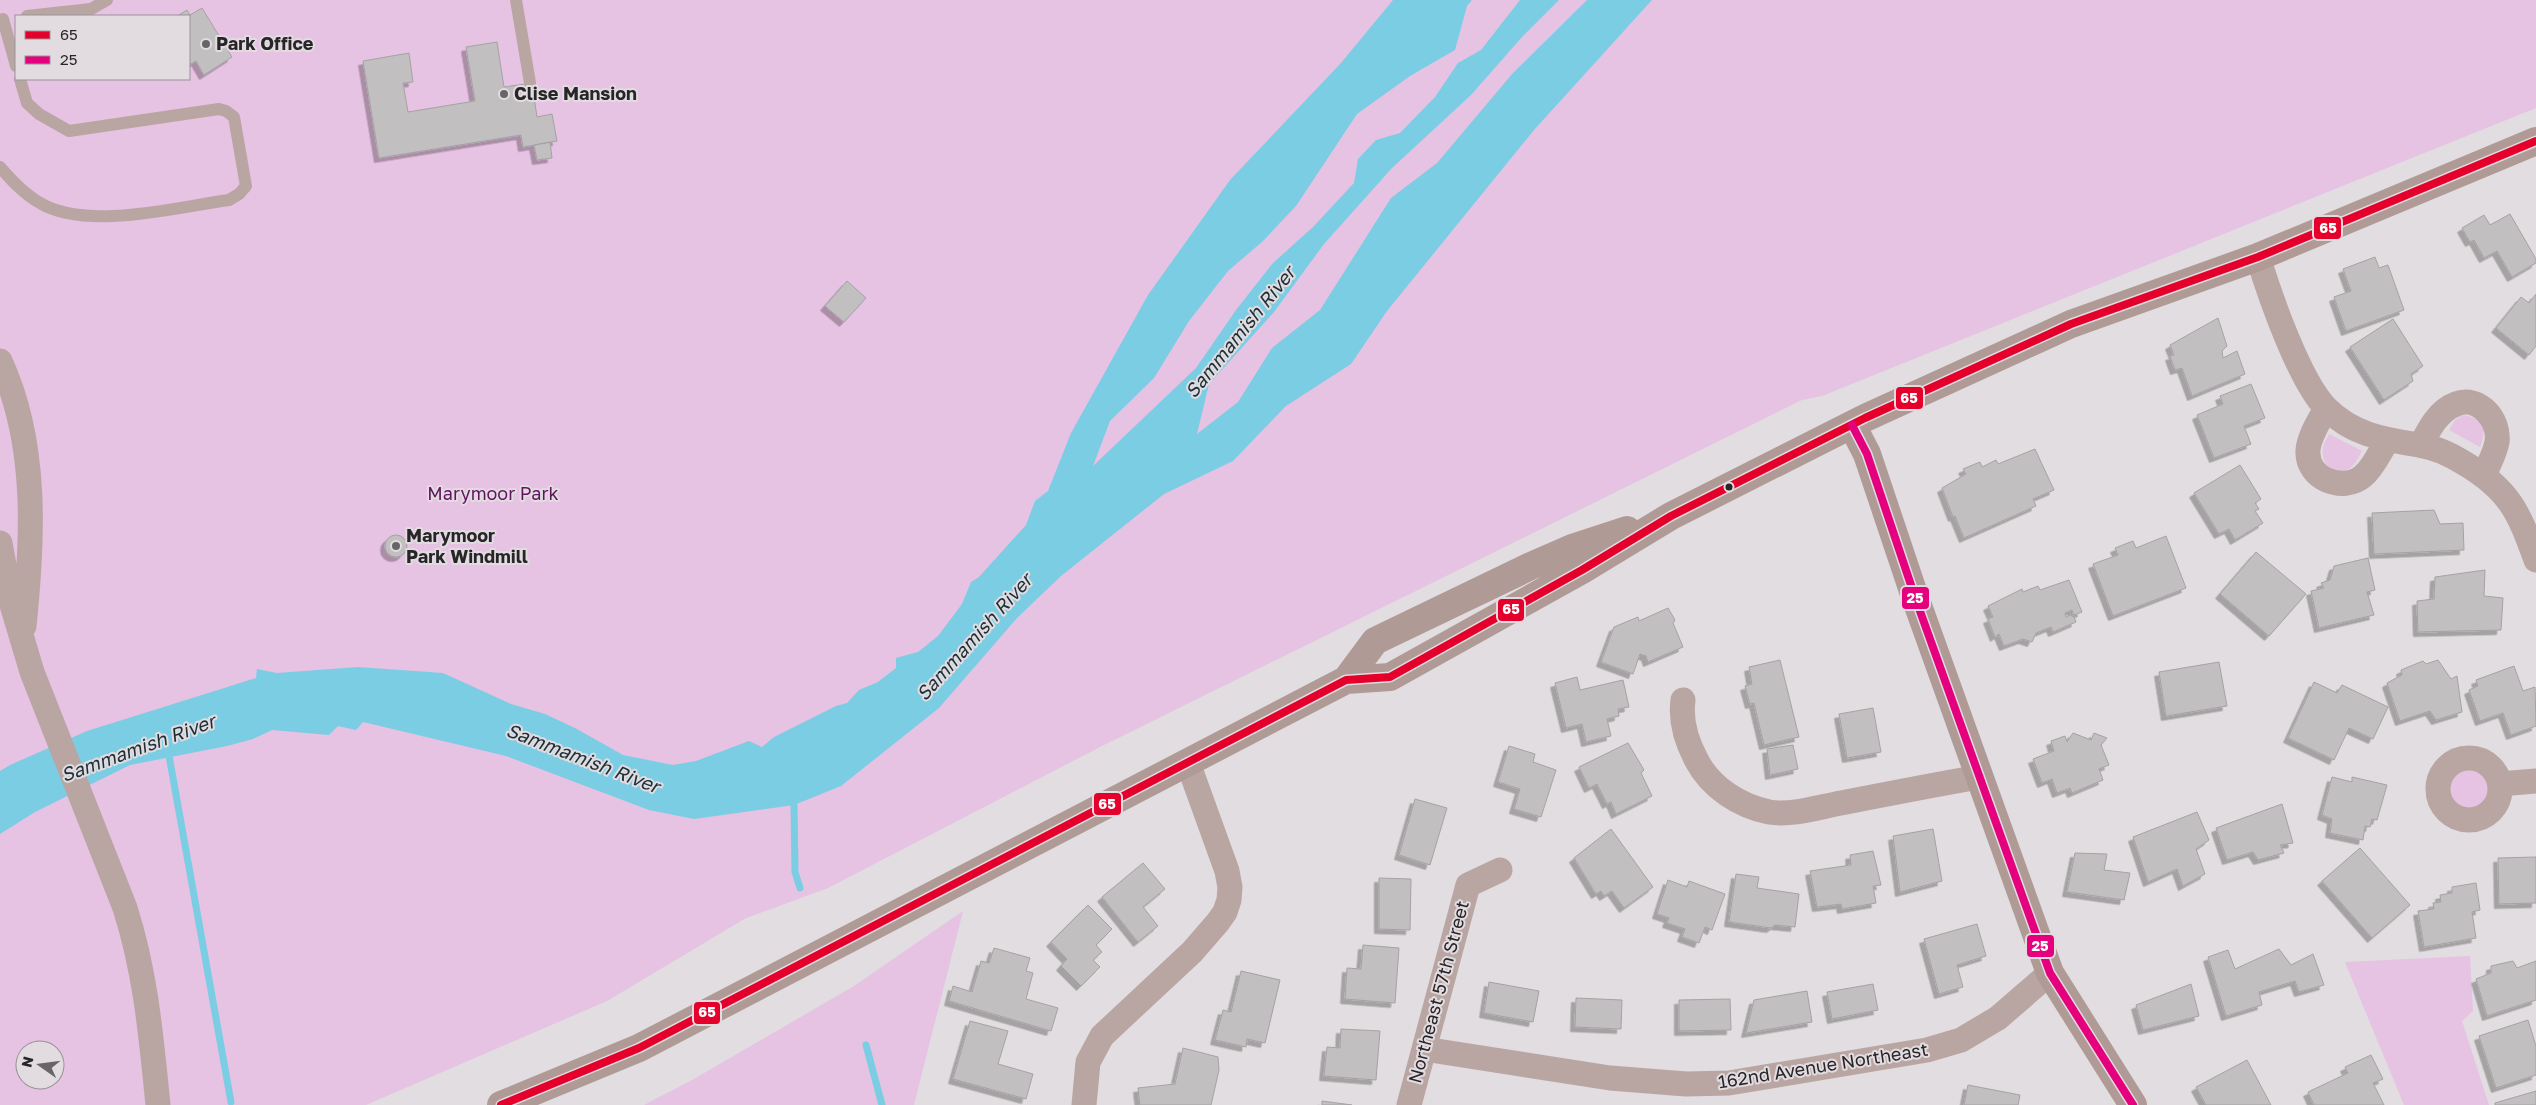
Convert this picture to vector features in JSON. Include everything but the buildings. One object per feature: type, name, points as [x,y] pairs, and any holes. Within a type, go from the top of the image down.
[{"type":"main road","points":[[501,1105],[639,1048],[1346,680],[1390,677],[1582,570],[1671,516],[1852,425],[2071,324],[2258,257],[2536,141]]},
{"type":"main road","points":[[1852,425],[1867,454],[1916,600],[2050,973],[2133,1105]]},
{"type":"main road","points":[[1346,680],[1375,641],[1572,548],[1671,516]]},
{"type":"street","points":[[2258,257],[2267,288],[2307,381],[2326,408],[2355,430],[2388,441],[2421,445],[2454,457],[2484,475],[2507,496],[2522,521],[2536,560]]},
{"type":"street","points":[[0,361],[13,388],[26,448],[31,505],[28,582],[23,636]]},
{"type":"street","points":[[2421,445],[2432,423],[2455,404],[2468,402],[2480,406],[2490,416],[2496,427],[2497,441],[2484,475]]},
{"type":"street","points":[[2326,408],[2308,449],[2309,461],[2316,473],[2324,479],[2334,484],[2356,481],[2365,475],[2388,441]]},
{"type":"street","points":[[0,543],[10,598],[23,636],[32,672],[96,832],[138,947],[145,984],[158,1105]]},
{"type":"street","points":[[1683,700],[1681,715],[1688,744],[1703,772],[1715,786],[1739,801],[1770,812],[1804,810],[1979,777]]},
{"type":"street","points":[[1084,1105],[1088,1062],[1102,1036],[1192,952],[1218,922],[1225,912],[1229,900],[1230,887],[1226,871],[1188,763]]},
{"type":"street","points":[[2500,784],[2536,781]]},
{"type":"street","name":"Northeast 57th Street","points":[[1409,1105],[1468,884],[1500,870]]},
{"type":"street","name":"162nd Avenue Northeast","points":[[1424,1049],[1610,1078],[1686,1084],[1729,1083],[1927,1050],[1961,1040],[1998,1018],[2050,973]]},
{"type":"lane","points":[[36,15],[91,9],[107,0]]},
{"type":"lane","points":[[516,0],[530,83]]},
{"type":"lane","points":[[15,18],[1,19],[15,63]]},
{"type":"lane","points":[[0,167],[19,189],[41,204],[80,215],[106,217],[229,200],[240,194],[246,186],[234,117],[226,111],[219,109],[69,131],[39,114],[27,103],[20,80]]},
{"type":"green space","name":"Marymoor Park","points":[[0,0],[2536,0],[2536,108],[1822,396],[1802,400],[1102,746],[828,888],[746,918],[607,1001],[366,1105],[0,1105]]},
{"type":"green space","points":[[2463,415],[2476,419],[2482,425],[2483,435],[2480,447],[2449,430],[2455,420]]},
{"type":"green space","points":[[2329,434],[2362,451],[2350,468],[2339,471],[2327,465],[2324,460],[2323,449]]},
{"type":"green space","points":[[2468,769],[2482,775],[2488,789],[2482,803],[2468,809],[2454,803],[2448,789],[2454,775]]},
{"type":"green space","points":[[963,911],[914,1105],[644,1105],[694,1079],[854,986]]},
{"type":"green space","points":[[2470,956],[2473,1011],[2462,1021],[2489,1105],[2404,1105],[2345,962]]},
{"type":"water","name":"Sammamish River","points":[[1393,0],[1472,0],[1467,6],[1455,50],[1410,76],[1357,114],[1296,206],[1263,241],[1228,271],[1189,321],[1154,378],[1110,421],[1093,466],[1196,368],[1236,310],[1273,263],[1313,227],[1354,183],[1358,159],[1376,140],[1400,133],[1435,97],[1458,63],[1481,50],[1520,0],[1559,0],[1522,37],[1471,95],[1392,168],[1324,244],[1274,312],[1209,384],[1197,434],[1238,402],[1272,348],[1320,310],[1391,198],[1437,163],[1513,73],[1587,0],[1652,0],[1534,130],[1387,311],[1351,364],[1286,406],[1233,461],[1164,494],[1061,576],[1017,618],[939,708],[841,786],[794,805],[694,819],[649,810],[506,756],[363,722],[356,730],[338,726],[329,735],[272,730],[253,739],[227,746],[130,765],[35,812],[0,834],[0,771],[87,731],[256,678],[257,669],[277,673],[358,667],[443,673],[511,704],[545,714],[575,728],[623,755],[673,765],[696,761],[749,741],[762,747],[774,737],[836,706],[847,703],[859,690],[878,682],[896,668],[896,658],[918,652],[938,636],[962,604],[971,582],[979,577],[1026,525],[1035,501],[1048,491],[1071,433],[1148,295],[1230,180],[1341,63]]},
{"type":"waterway","name":"Sammamish River","points":[[168,750],[231,1102]]},
{"type":"waterway","points":[[790,797],[794,805],[795,872],[800,888]]},
{"type":"waterway","points":[[866,1045],[882,1105]]},
{"type":"transit line","name":"65","points":[[501,1105],[639,1048],[1346,680],[1390,677],[1582,570],[1671,516],[1865,418],[2071,324],[2258,257],[2536,141]]},
{"type":"transit line","name":"25","points":[[1852,425],[1867,454],[1916,600],[2050,973],[2133,1105]]},
{"type":"place","name":"Park Office","points":[[206,44]]},
{"type":"place","name":"Clise Mansion","points":[[504,94]]},
{"type":"place","name":"Marymoor Park Windmill","points":[[396,546]]}]
